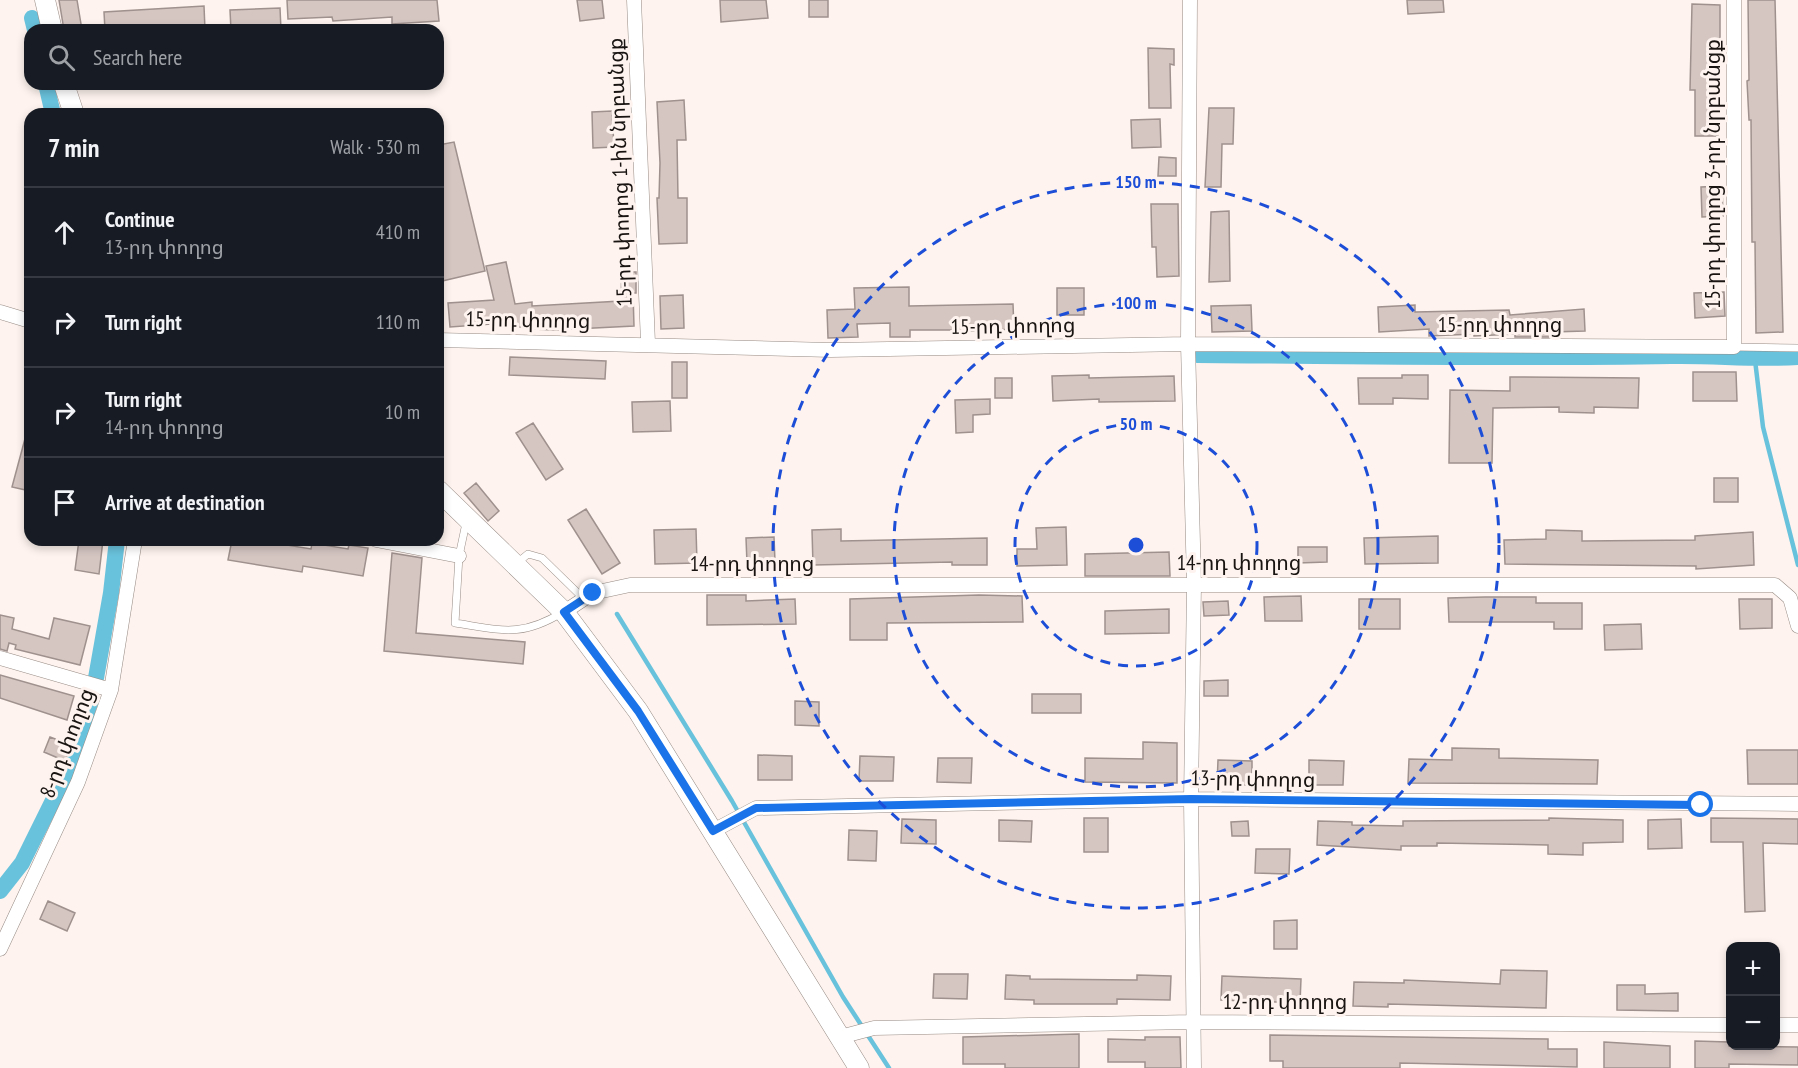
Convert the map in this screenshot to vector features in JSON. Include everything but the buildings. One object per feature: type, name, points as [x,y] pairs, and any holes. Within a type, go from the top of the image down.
[{"type":"main road","points":[[45,0],[51,24]]},
{"type":"main road","points":[[66,90],[72,108]]},
{"type":"main road","points":[[444,495],[564,612],[638,711],[844,1036],[859,1068]]},
{"type":"street","name":"15-րդ փողոց 1-ին նրբանցք","points":[[634,0],[648,343]]},
{"type":"street","points":[[1190,0],[1188,344],[1194,584],[1191,799],[1194,1068]]},
{"type":"street","name":"15-րդ փողոց 3-րդ նրբանցք","points":[[1734,0],[1734,347]]},
{"type":"street","points":[[0,312],[24,319]]},
{"type":"street","name":"15-րդ փողոց","points":[[444,340],[648,343],[831,350],[1188,344],[1734,347]]},
{"type":"street","name":"8-րդ փողոց","points":[[0,949],[78,782],[111,690],[134,546]]},
{"type":"street","points":[[407,546],[459,556]]},
{"type":"street","name":"14-րդ փողոց","points":[[564,612],[593,593],[630,585],[1775,585],[1790,598],[1798,626]]},
{"type":"street","points":[[0,658],[111,690]]},
{"type":"street","name":"13-րդ փողոց","points":[[713,831],[756,808],[1191,799],[1798,804]]},
{"type":"street","name":"12-րդ փողոց","points":[[844,1036],[874,1028],[1193,1022],[1726,1025]]},
{"type":"street","points":[[1780,1025],[1798,1025]]},
{"type":"lane","points":[[1734,347],[1798,348]]},
{"type":"lane","points":[[468,517],[459,556],[455,623],[512,632],[541,626],[564,612]]},
{"type":"lane","points":[[516,564],[528,555],[542,558],[584,599]]},
{"type":"waterway","points":[[32,18],[34,24]]},
{"type":"waterway","points":[[47,90],[52,108]]},
{"type":"waterway","points":[[1197,355],[1798,357]]},
{"type":"waterway","points":[[1755,360],[1763,427],[1798,565]]},
{"type":"waterway","points":[[96,678],[111,593],[116,546]]},
{"type":"waterway","points":[[617,614],[732,801],[843,997],[889,1068]]},
{"type":"waterway","points":[[0,891],[22,863],[68,770],[91,700]]},
{"type":"route","points":[[593,593],[564,612],[638,711],[713,831],[756,808],[1191,799],[1701,805]]}]
